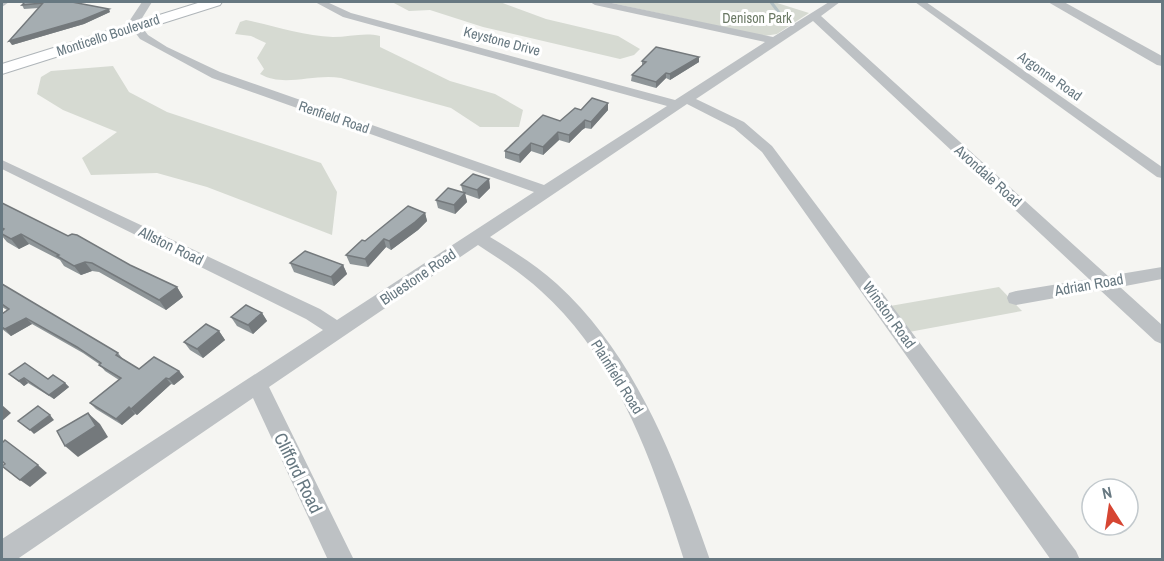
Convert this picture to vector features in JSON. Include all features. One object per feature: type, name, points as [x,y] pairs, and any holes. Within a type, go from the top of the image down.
[{"type":"main road","name":"Monticello Boulevard","points":[[2,69],[190,2]]},
{"type":"main road","name":"Monticello Boulevard","points":[[2,62],[215,2]]},
{"type":"street","points":[[135,23],[147,2]]},
{"type":"street","name":"Keystone Drive","points":[[321,2],[347,15],[681,102]]},
{"type":"street","points":[[595,2],[775,41]]},
{"type":"street","name":"Bluestone Road","points":[[6,544],[257,385],[546,191],[835,2]]},
{"type":"street","name":"Argonne Road","points":[[920,2],[1162,174]]},
{"type":"street","points":[[1055,2],[1162,62]]},
{"type":"street","points":[[1077,2],[1162,48]]},
{"type":"street","name":"Avondale Road","points":[[814,16],[1162,336]]},
{"type":"street","name":"Renfield Road","points":[[135,23],[144,37],[216,75],[546,191]]},
{"type":"street","name":"Winston Road","points":[[681,102],[726,116],[748,130],[767,149],[1067,560]]},
{"type":"street","name":"Allston Road","points":[[2,164],[313,314],[339,331]]},
{"type":"street","name":"Plainfield Road","points":[[478,237],[547,285],[573,312],[606,357],[639,410],[660,454],[697,560]]},
{"type":"street","name":"Adrian Road","points":[[1016,298],[1162,273]]},
{"type":"street","name":"Clifford Road","points":[[257,385],[341,560]]},
{"type":"path","points":[[737,12],[745,14],[755,33]]},
{"type":"green space","points":[[392,2],[500,2],[546,19],[618,36],[640,49],[634,55],[620,59],[483,27],[430,10],[409,11]]},
{"type":"green space","name":"Denison Park","points":[[607,2],[774,2],[809,13],[777,34],[764,36]]},
{"type":"green space","points":[[246,20],[322,36],[368,34],[380,36],[380,47],[450,81],[495,94],[523,110],[519,127],[480,127],[451,108],[341,78],[279,80],[269,78],[260,74],[264,69],[257,58],[266,43],[251,36],[235,34],[240,22]]},
{"type":"green space","points":[[113,66],[129,92],[167,112],[321,163],[337,192],[332,235],[207,187],[157,173],[91,175],[82,158],[117,132],[63,110],[37,94],[41,77],[51,71]]},
{"type":"green space","points":[[999,287],[1022,311],[909,332],[890,306]]},
{"type":"building","points":[[25,2],[72,2],[109,9],[82,20],[9,41],[43,3],[22,5]]},
{"type":"building","points":[[656,47],[699,57],[670,74],[666,73],[656,82],[632,75],[646,62],[642,61]]},
{"type":"building","points":[[592,98],[608,103],[591,122],[585,120],[569,135],[558,132],[543,147],[531,143],[519,155],[505,151],[543,115],[560,121],[575,108],[581,110]]},
{"type":"building","points":[[473,174],[489,179],[477,190],[461,185]]},
{"type":"building","points":[[448,188],[465,193],[454,205],[436,200]]},
{"type":"building","points":[[2,203],[68,236],[77,235],[130,265],[177,287],[159,300],[92,263],[85,262],[74,266],[21,234],[11,239],[2,234],[4,229],[2,228]]},
{"type":"building","points":[[408,206],[425,213],[389,241],[384,239],[365,259],[346,255],[362,240],[365,241]]},
{"type":"building","points":[[305,251],[343,265],[331,277],[290,263]]},
{"type":"building","points":[[2,284],[118,353],[116,355],[139,369],[154,357],[179,371],[169,379],[166,378],[116,419],[90,403],[121,378],[99,365],[101,363],[77,347],[26,318],[5,329],[2,327],[2,314],[9,309],[2,304]]},
{"type":"building","points":[[246,305],[262,313],[248,325],[231,317]]},
{"type":"building","points":[[206,324],[219,331],[197,349],[184,342]]},
{"type":"building","points":[[25,363],[48,379],[53,375],[65,383],[49,395],[24,378],[19,381],[9,374]]},
{"type":"building","points":[[38,406],[50,415],[30,430],[18,421]]},
{"type":"building","points":[[88,413],[96,426],[65,446],[57,431]]},
{"type":"building","points":[[5,440],[38,465],[20,480],[2,466],[5,464],[2,461],[2,443]]},
{"type":"waterway","points":[[771,2],[780,14],[791,19]]}]
